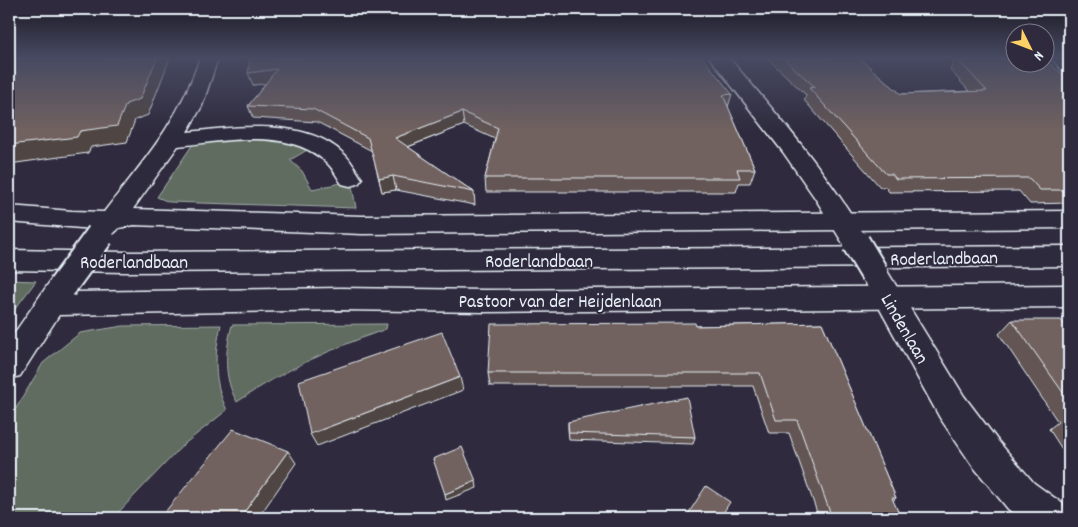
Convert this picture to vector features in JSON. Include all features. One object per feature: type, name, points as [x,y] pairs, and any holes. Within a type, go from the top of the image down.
[{"type":"street","points":[[9,366],[105,228],[172,140],[191,110],[203,83]]},
{"type":"street","name":"Lindenlaan","points":[[739,83],[757,103],[850,232],[952,408],[1028,511]]},
{"type":"street","points":[[172,140],[261,133],[294,137],[312,142],[328,152],[340,163],[350,178]]},
{"type":"street","points":[[9,214],[63,220],[105,228],[134,217],[362,225],[850,232],[1069,220]]},
{"type":"street","name":"Roderlandbaan","points":[[9,260],[164,262],[1069,256]]},
{"type":"street","name":"Pastoor van der Heijdenlaan","points":[[56,296],[494,301],[881,285],[1069,296]]},
{"type":"green space","points":[[276,138],[309,149],[290,160],[302,171],[312,189],[351,181],[356,208],[169,202],[157,197],[193,144],[238,139]]},
{"type":"green space","points":[[9,280],[36,281],[9,317]]},
{"type":"green space","points":[[387,324],[386,329],[347,344],[290,370],[237,402],[232,393],[227,374],[227,355],[232,325]]},
{"type":"green space","points":[[221,325],[216,368],[219,389],[227,410],[183,445],[113,518],[9,518],[9,420],[43,363],[80,333],[123,326]]},
{"type":"building","points":[[9,83],[147,83],[140,99],[126,104],[117,126],[80,131],[77,137],[9,145]]},
{"type":"building","points":[[266,83],[723,83],[732,94],[723,95],[755,169],[737,169],[740,178],[485,178],[498,128],[462,112],[395,138],[474,192],[393,176],[379,179],[368,138],[313,109],[248,106]]},
{"type":"building","points":[[810,83],[888,83],[901,94],[987,91],[979,83],[1069,83],[1069,190],[1040,190],[1029,178],[896,179],[892,174],[886,174],[809,88],[815,87]]},
{"type":"building","points":[[1012,320],[1061,320],[1069,331],[1069,401]]},
{"type":"building","points":[[695,323],[696,326],[822,323],[896,498],[892,498],[901,518],[832,518],[797,420],[776,420],[760,373],[488,373],[491,324]]},
{"type":"building","points":[[442,332],[460,377],[310,434],[299,381]]},
{"type":"building","points":[[687,397],[695,437],[569,433],[568,422]]},
{"type":"building","points":[[233,429],[288,451],[240,518],[160,518]]},
{"type":"building","points":[[462,447],[476,481],[445,494],[433,459]]},
{"type":"building","points":[[706,486],[730,502],[720,518],[694,518],[688,514]]}]
